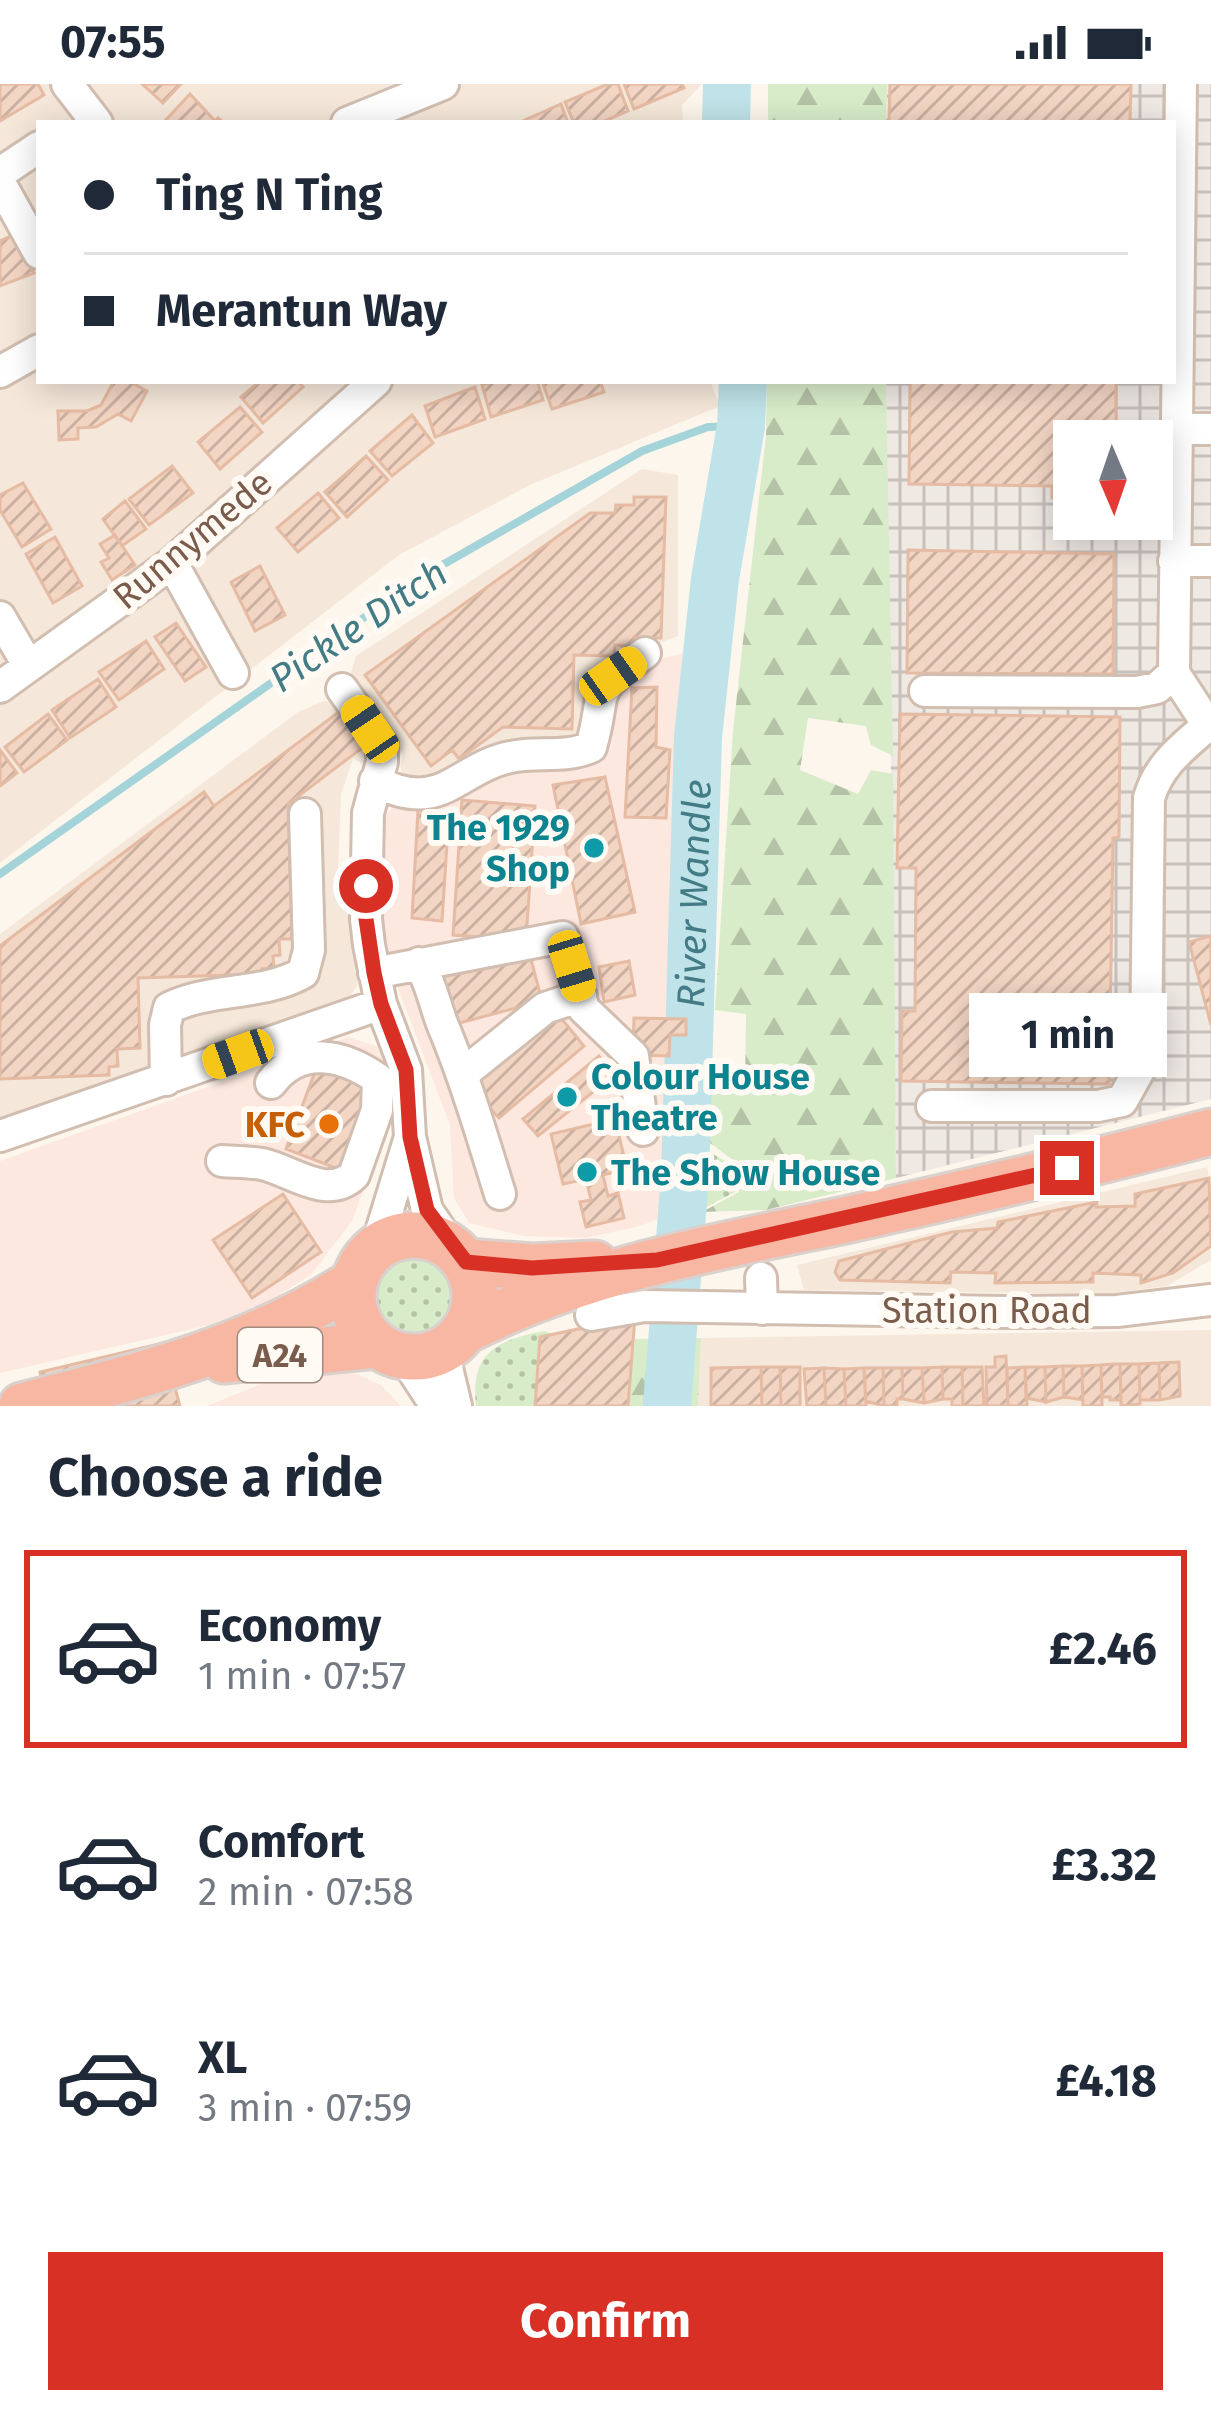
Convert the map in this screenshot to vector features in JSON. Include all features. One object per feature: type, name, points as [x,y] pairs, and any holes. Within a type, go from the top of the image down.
[{"type":"highway","name":"A24","points":[[176,1366],[422,1345],[528,1302],[657,1260],[932,1201],[1211,1132]]},
{"type":"highway","name":"A24","points":[[34,1403],[176,1366],[296,1315],[394,1238],[414,1234],[434,1238],[459,1254],[532,1268],[657,1260]]},
{"type":"highway","points":[[422,1345],[476,1298],[459,1254]]},
{"type":"highway","name":"A24","points":[[365,1265],[356,1316],[422,1345]]},
{"type":"street","points":[[67,84],[86,120]]},
{"type":"street","points":[[351,120],[380,96],[443,84]]},
{"type":"street","points":[[1176,192],[1181,84]]},
{"type":"street","points":[[0,173],[36,149]]},
{"type":"street","points":[[0,182],[36,248]]},
{"type":"street","points":[[0,372],[36,352]]},
{"type":"street","points":[[932,1106],[1097,1106],[1122,1101],[1132,1088],[1146,1042],[1149,798],[1167,761],[1208,725],[1174,673],[1176,370]]},
{"type":"street","name":"Runnymede","points":[[0,687],[172,563],[373,384]]},
{"type":"street","points":[[1177,429],[1211,429]]},
{"type":"street","points":[[1174,561],[1211,561]]},
{"type":"street","points":[[172,563],[233,673]]},
{"type":"street","points":[[0,617],[28,665]]},
{"type":"street","points":[[375,781],[396,792],[434,792],[512,756],[576,754],[590,747],[604,686],[645,653]]},
{"type":"street","points":[[925,691],[1137,692],[1157,688],[1174,673]]},
{"type":"street","points":[[342,689],[382,745],[382,762],[369,802],[366,886],[374,973],[406,1070],[410,1137],[427,1210],[459,1254]]},
{"type":"street","points":[[166,1080],[169,1008],[190,998],[283,984],[303,973],[309,950],[305,814]]},
{"type":"street","points":[[374,973],[563,937],[584,1009],[633,1056],[643,1130]]},
{"type":"street","points":[[419,963],[432,984],[443,1028],[464,1073],[500,1194]]},
{"type":"street","points":[[464,1073],[545,1008],[581,996]]},
{"type":"street","points":[[0,1136],[381,1004]]},
{"type":"street","points":[[222,1161],[265,1165],[333,1186],[354,1175],[377,1110],[378,1079],[356,1063],[331,1056],[303,1059],[281,1070],[271,1083]]},
{"type":"street","points":[[365,1265],[410,1137]]},
{"type":"street","name":"Station Road","points":[[591,1315],[645,1306],[696,1307],[762,1294],[1117,1311],[1211,1300]]},
{"type":"street","points":[[422,1345],[436,1406]]},
{"type":"street","points":[[422,1345],[456,1406]]},
{"type":"shaded area","points":[[0,84],[702,84],[682,105],[683,120],[36,120],[36,384],[711,384],[720,406],[530,485],[399,555],[0,863]]},
{"type":"shaded area","points":[[887,84],[1211,84],[1211,1099],[896,1178],[886,384],[1176,384],[1176,120],[886,120]]},
{"type":"shaded area","points":[[642,469],[678,475],[678,636],[645,648],[575,740],[444,781],[404,778],[403,754],[347,686],[356,656]]},
{"type":"shaded area","points":[[684,653],[676,1212],[585,1238],[524,1236],[469,1223],[454,1198],[450,1125],[387,959],[381,901],[382,821],[395,803],[504,767],[597,762],[610,749],[618,696],[627,676],[645,663]]},
{"type":"shaded area","points":[[324,701],[346,705],[376,768],[353,759],[341,794],[338,870],[354,871],[359,969],[357,986],[349,998],[0,1126],[0,934],[298,712]]},
{"type":"shaded area","points":[[348,1037],[376,1046],[388,1062],[393,1111],[352,1221],[311,1275],[222,1322],[0,1373],[0,1161]]},
{"type":"shaded area","points":[[1207,1167],[1211,1260],[1167,1286],[1104,1294],[804,1290],[797,1265]]},
{"type":"shaded area","points":[[1211,1330],[1211,1406],[698,1406],[701,1338]]},
{"type":"shaded area","points":[[328,1370],[357,1374],[381,1385],[401,1406],[207,1406],[285,1374]]},
{"type":"green space","points":[[768,84],[887,84],[886,120],[768,120]]},
{"type":"green space","points":[[767,384],[886,384],[893,756],[871,745],[866,726],[808,718],[800,770],[858,794],[871,770],[893,774],[896,1178],[766,1210],[702,1212],[739,1192],[741,1166],[706,1140],[708,1085],[745,1085],[746,1014],[715,1010],[733,731],[766,435]]},
{"type":"green space","points":[[701,1146],[736,1168],[735,1192],[695,1213]]},
{"type":"green space","points":[[416,1255],[446,1268],[459,1298],[446,1328],[416,1341],[386,1328],[373,1298],[386,1268]]},
{"type":"green space","points":[[544,1331],[573,1340],[536,1406],[476,1406],[478,1373],[490,1352],[513,1339]]},
{"type":"green space","points":[[701,1338],[698,1406],[628,1406],[635,1339]]},
{"type":"water","points":[[686,1339],[682,1406],[645,1406],[646,1379],[657,1340]]},
{"type":"building","points":[[0,84],[38,84],[44,95],[0,121]]},
{"type":"building","points":[[142,84],[181,84],[163,103]]},
{"type":"building","points":[[618,84],[628,111],[607,120],[573,120],[565,102]]},
{"type":"building","points":[[624,84],[682,84],[684,88],[634,109]]},
{"type":"building","points":[[890,84],[1131,84],[1130,120],[889,120]]},
{"type":"building","points":[[190,94],[214,120],[166,120]]},
{"type":"building","points":[[561,104],[567,120],[525,120]]},
{"type":"building","points":[[13,235],[34,273],[0,286],[0,241]]},
{"type":"building","points":[[112,384],[134,384],[147,391],[131,421],[118,414],[96,427],[78,428],[78,439],[59,440],[58,411],[87,411],[101,405]]},
{"type":"building","points":[[256,384],[303,387],[263,423],[241,397]]},
{"type":"building","points":[[538,384],[543,400],[491,417],[482,385]]},
{"type":"building","points":[[543,384],[601,384],[604,392],[552,409]]},
{"type":"building","points":[[910,384],[1116,384],[1116,420],[1053,420],[1053,498],[1052,486],[909,484]]},
{"type":"building","points":[[475,387],[485,419],[435,437],[425,406]]},
{"type":"building","points":[[240,407],[262,432],[220,469],[198,442]]},
{"type":"building","points":[[412,415],[433,443],[392,476],[370,451]]},
{"type":"building","points":[[366,456],[388,480],[347,517],[325,492]]},
{"type":"building","points":[[172,466],[193,493],[149,525],[129,499]]},
{"type":"building","points":[[23,483],[51,529],[22,547],[0,510],[0,495]]},
{"type":"building","points":[[318,493],[339,518],[298,552],[277,528]]},
{"type":"building","points":[[634,497],[666,497],[661,638],[634,637],[634,646],[615,645],[614,656],[574,655],[572,729],[503,727],[459,759],[452,750],[431,766],[365,675],[590,513],[615,513],[616,505],[634,505]]},
{"type":"building","points":[[125,501],[146,529],[122,546],[103,519]]},
{"type":"building","points":[[115,535],[135,565],[112,580],[101,562],[109,558],[100,544]]},
{"type":"building","points":[[55,537],[82,586],[53,603],[26,554]]},
{"type":"building","points":[[908,550],[1114,554],[1113,674],[907,673]]},
{"type":"building","points":[[260,566],[285,615],[255,631],[231,582]]},
{"type":"building","points":[[176,623],[206,667],[185,681],[155,637]]},
{"type":"building","points":[[146,641],[164,669],[119,700],[99,672]]},
{"type":"building","points":[[98,679],[116,707],[70,738],[52,710]]},
{"type":"building","points":[[657,687],[656,747],[670,750],[666,818],[625,817],[632,688]]},
{"type":"building","points":[[340,711],[366,745],[288,804],[292,939],[279,939],[280,955],[273,956],[274,968],[262,969],[262,974],[138,978],[140,1048],[117,1049],[118,1066],[109,1067],[109,1075],[0,1079],[0,946],[204,792],[214,806]]},
{"type":"building","points":[[48,714],[67,740],[24,772],[5,747]]},
{"type":"building","points":[[900,714],[1120,717],[1109,1084],[901,1081],[902,1011],[915,1011],[916,868],[897,868]]},
{"type":"building","points":[[0,750],[17,773],[0,786]]},
{"type":"building","name":"The 1929 Shop","points":[[605,777],[635,912],[581,924],[553,785]]},
{"type":"building","points":[[462,800],[535,806],[526,940],[453,935]]},
{"type":"building","points":[[418,810],[449,813],[442,921],[412,918]]},
{"type":"building","points":[[1211,936],[1211,1025],[1189,942]]},
{"type":"building","points":[[528,948],[542,1001],[456,1024],[438,972]]},
{"type":"building","points":[[629,961],[635,995],[604,1002],[599,967]]},
{"type":"building","points":[[556,1012],[584,1046],[499,1118],[468,1084]]},
{"type":"building","points":[[634,1018],[686,1019],[686,1035],[670,1035],[669,1056],[633,1055]]},
{"type":"building","name":"Colour House Theatre","points":[[599,1056],[613,1076],[538,1136],[523,1119]]},
{"type":"building","name":"KFC","points":[[318,1064],[373,1084],[346,1172],[286,1149]]},
{"type":"building","name":"The Show House","points":[[615,1119],[627,1169],[603,1175],[608,1196],[618,1193],[624,1218],[586,1227],[580,1202],[591,1200],[586,1179],[563,1184],[551,1134]]},
{"type":"building","points":[[1209,1178],[1211,1246],[1173,1273],[1141,1283],[1141,1275],[1093,1273],[1093,1282],[995,1283],[996,1273],[951,1272],[950,1283],[840,1280],[835,1272],[839,1261],[952,1232],[997,1228],[998,1222],[1097,1202],[1096,1207],[1135,1206],[1135,1194]]},
{"type":"building","points":[[283,1194],[321,1252],[252,1298],[213,1240]]},
{"type":"building","points":[[635,1317],[628,1406],[535,1406],[540,1337]]},
{"type":"building","points":[[163,1343],[180,1406],[48,1406],[40,1372]]},
{"type":"building","points":[[1006,1356],[1008,1406],[987,1406],[986,1367],[995,1367],[995,1357]]},
{"type":"building","points":[[1179,1362],[1180,1396],[1160,1400],[1159,1363]]},
{"type":"building","points":[[1159,1363],[1160,1400],[1140,1400],[1139,1364]]},
{"type":"building","points":[[1120,1364],[1121,1400],[1102,1397],[1101,1365]]},
{"type":"building","points":[[1120,1364],[1139,1364],[1140,1404],[1121,1406]]},
{"type":"building","points":[[1101,1365],[1102,1406],[1083,1406],[1082,1366]]},
{"type":"building","points":[[1063,1366],[1064,1397],[1046,1402],[1045,1367]]},
{"type":"building","points":[[1063,1366],[1082,1366],[1083,1400],[1064,1397]]},
{"type":"building","points":[[761,1367],[762,1406],[711,1406],[711,1368]]},
{"type":"building","points":[[761,1367],[780,1367],[781,1406],[762,1406]]},
{"type":"building","points":[[780,1367],[800,1367],[800,1406],[781,1406]]},
{"type":"building","points":[[942,1367],[943,1399],[924,1403],[922,1368]]},
{"type":"building","points":[[942,1367],[962,1367],[963,1406],[952,1406],[952,1399],[943,1399]]},
{"type":"building","points":[[962,1367],[982,1367],[984,1406],[963,1406]]},
{"type":"building","points":[[1025,1367],[1027,1406],[1008,1406],[1007,1368]]},
{"type":"building","points":[[1025,1367],[1045,1367],[1046,1402],[1026,1398]]},
{"type":"building","points":[[824,1368],[826,1406],[807,1406],[804,1369]]},
{"type":"building","points":[[824,1368],[844,1369],[846,1406],[826,1406]]},
{"type":"building","points":[[864,1368],[866,1406],[846,1406],[844,1369]]},
{"type":"building","points":[[864,1368],[883,1368],[884,1406],[866,1401]]},
{"type":"building","points":[[883,1368],[902,1368],[903,1399],[897,1399],[897,1406],[884,1406]]},
{"type":"building","points":[[902,1368],[922,1368],[924,1403],[903,1399]]},
{"type":"waterway","name":"River Wandle","points":[[726,120],[727,84]]},
{"type":"waterway","name":"River Wandle","points":[[667,1406],[685,1176],[698,737],[743,384]]},
{"type":"waterway","name":"Pickle Ditch","points":[[0,874],[423,576],[642,451],[708,427],[741,426]]},
{"type":"place","name":"The 1929 Shop","points":[[594,848]]},
{"type":"place","name":"Colour House Theatre","points":[[567,1097]]},
{"type":"place","name":"KFC","points":[[329,1124]]},
{"type":"place","name":"The Show House","points":[[587,1172]]},
{"type":"route","points":[[366,886],[374,973],[406,1070],[410,1137],[427,1210],[466,1262],[532,1268],[657,1260],[1067,1168]]}]
